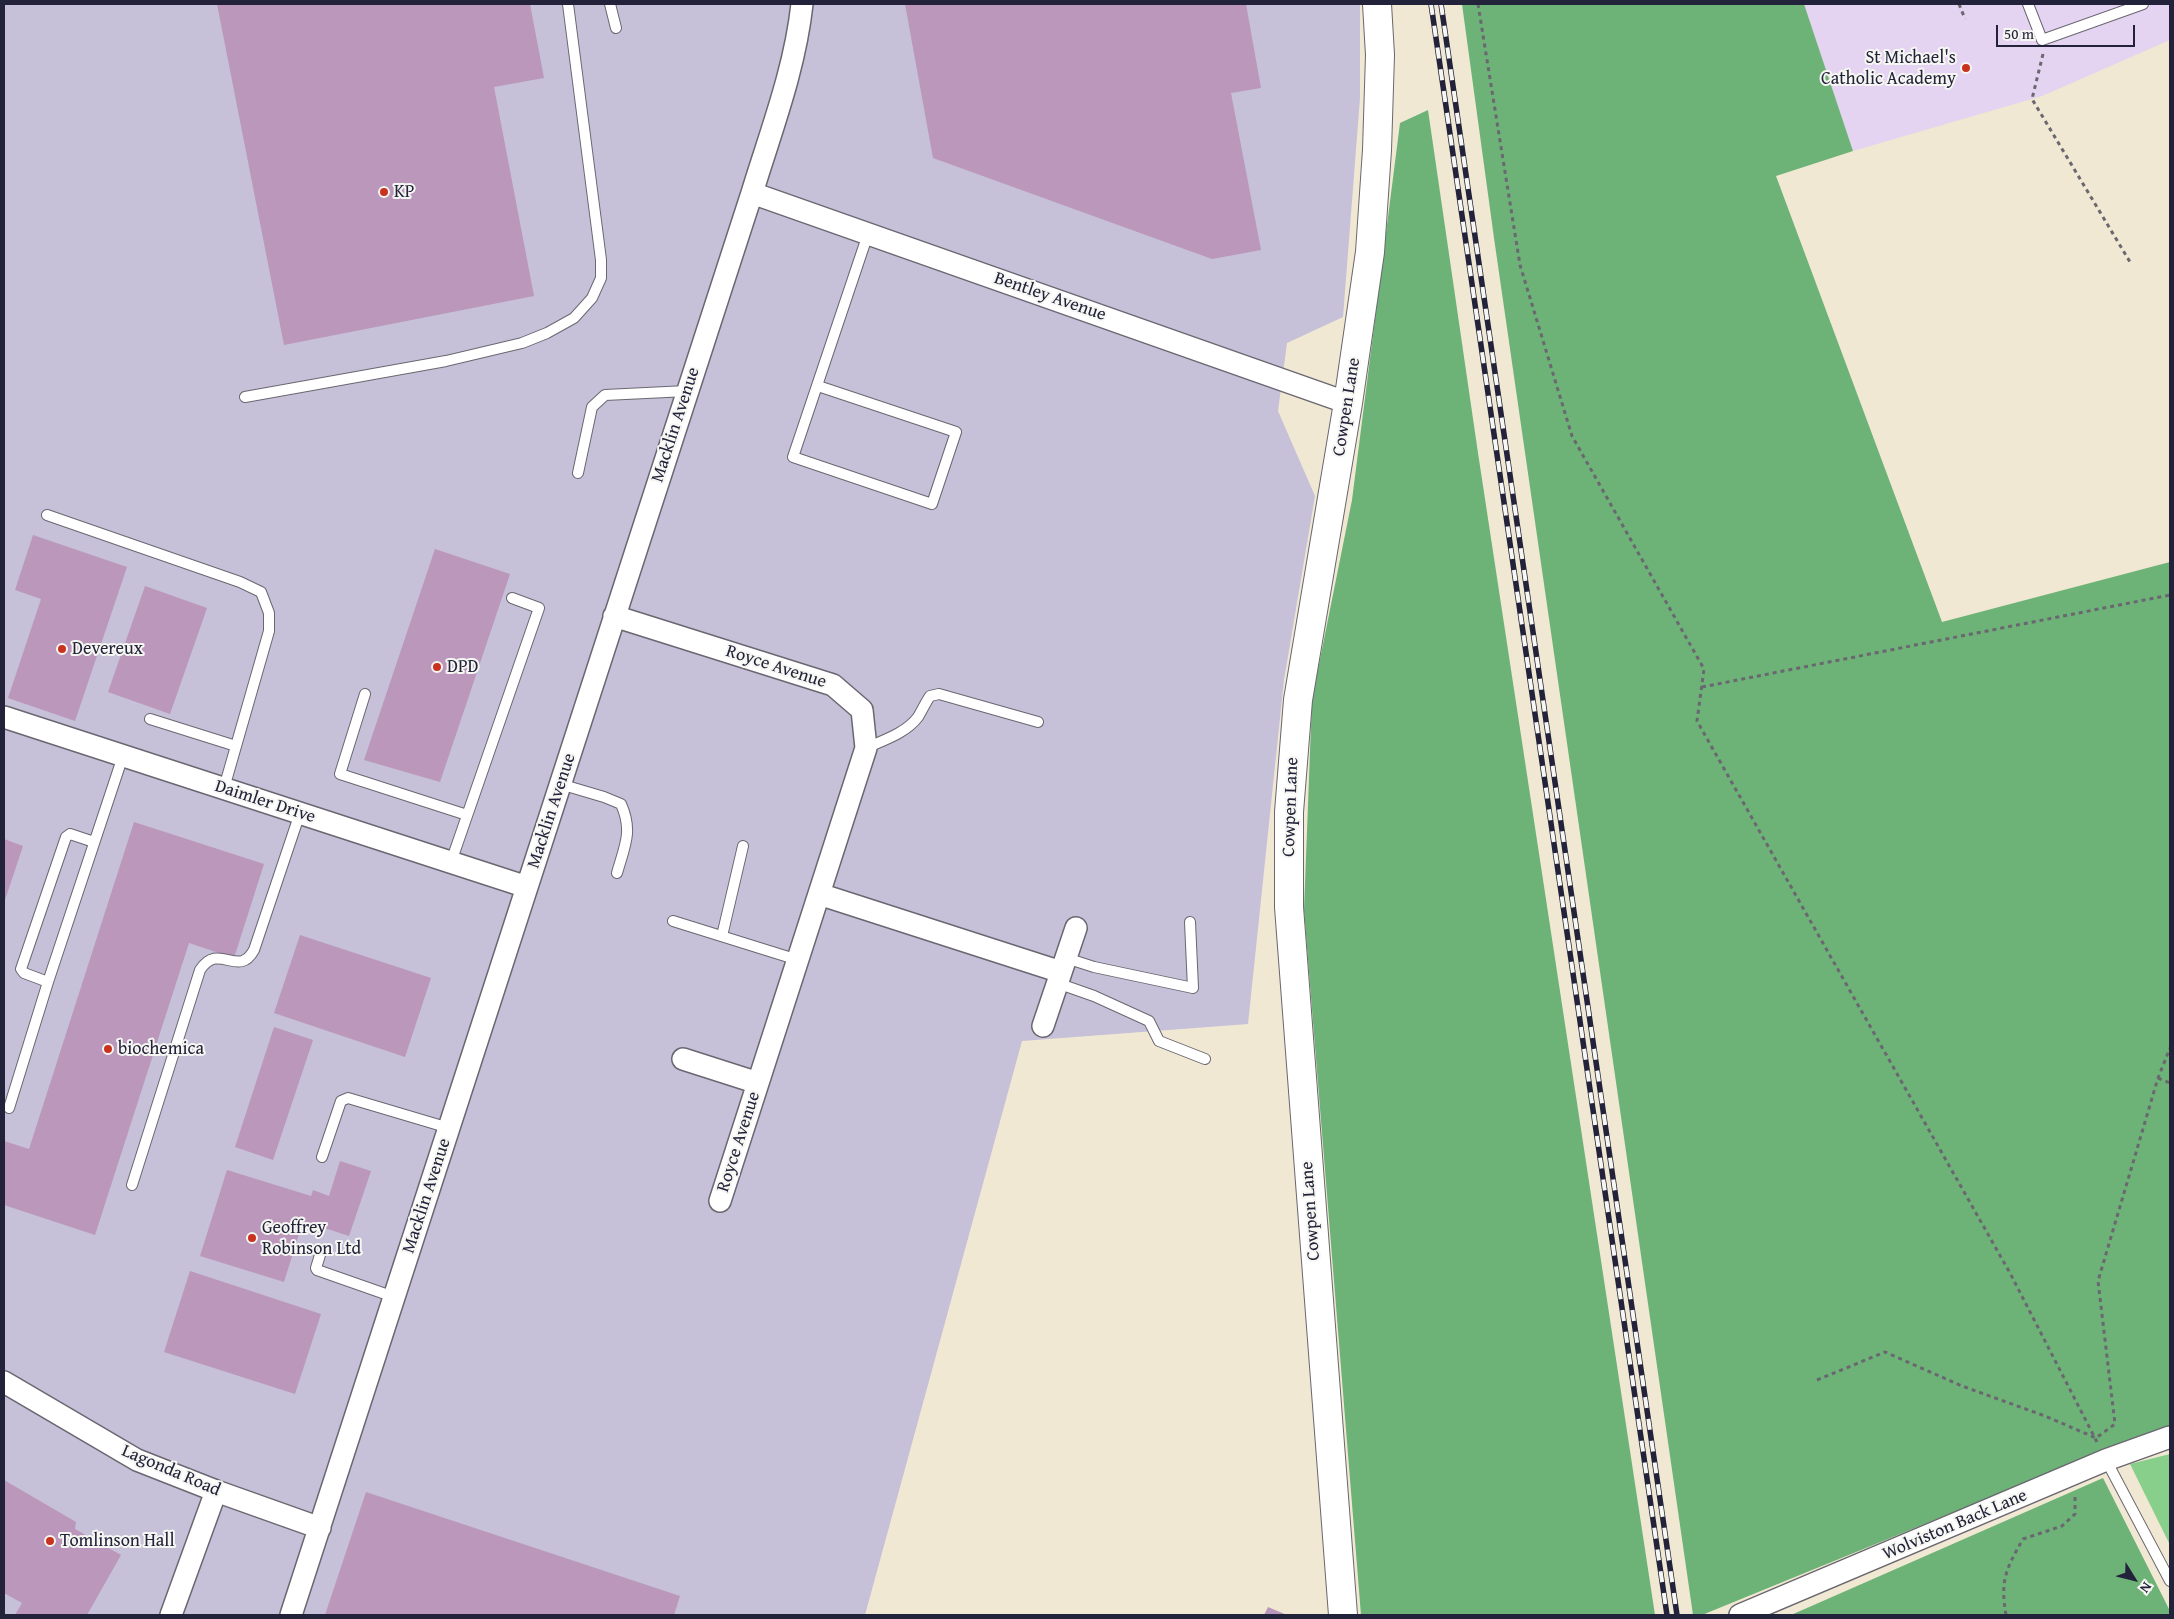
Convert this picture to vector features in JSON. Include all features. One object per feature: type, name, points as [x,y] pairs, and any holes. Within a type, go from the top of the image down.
[{"type":"street","name":"Macklin Avenue","points":[[291,1615],[752,193],[783,95],[798,36],[802,4]]},
{"type":"street","name":"Cowpen Lane","points":[[1342,1615],[1290,916],[1289,812],[1298,700],[1348,403],[1370,252],[1380,74],[1377,4]]},
{"type":"street","name":"Bentley Avenue","points":[[752,193],[1348,403]]},
{"type":"street","name":"Royce Avenue","points":[[614,616],[833,685],[862,710],[866,748],[720,1201]]},
{"type":"street","name":"Daimler Drive","points":[[4,717],[527,887]]},
{"type":"street","points":[[819,894],[1061,971]]},
{"type":"street","points":[[1043,1026],[1076,928]]},
{"type":"street","name":"Royce Avenue","points":[[683,1059],[758,1083]]},
{"type":"street","name":"Lagonda Road","points":[[4,1382],[137,1460],[216,1491],[320,1528]]},
{"type":"street","name":"Wolviston Back Lane","points":[[1740,1615],[2106,1460],[2170,1437]]},
{"type":"street","points":[[172,1615],[216,1491]]},
{"type":"lane","points":[[245,397],[446,362],[522,343],[547,333],[574,318],[592,298],[601,278],[601,260],[568,4]]},
{"type":"lane","points":[[610,4],[616,28]]},
{"type":"lane","points":[[2028,4],[2042,40],[2143,4]]},
{"type":"lane","points":[[818,386],[956,432],[932,504],[793,457],[868,234]]},
{"type":"lane","points":[[578,473],[592,407],[605,395],[687,391]]},
{"type":"lane","points":[[47,515],[240,582],[261,592],[269,613],[269,631],[224,788]]},
{"type":"lane","points":[[451,862],[539,608],[512,598]]},
{"type":"lane","points":[[365,694],[340,774],[467,815]]},
{"type":"lane","points":[[866,748],[909,726],[918,717],[930,696],[939,694],[1038,722]]},
{"type":"lane","points":[[150,719],[236,746]]},
{"type":"lane","points":[[9,1108],[48,982],[123,756]]},
{"type":"lane","points":[[560,784],[621,804],[627,817],[629,833],[617,873]]},
{"type":"lane","points":[[132,1185],[200,970],[208,960],[214,958],[241,962],[250,958],[300,813]]},
{"type":"lane","points":[[48,982],[24,973],[21,968],[66,836],[70,834],[94,842]]},
{"type":"lane","points":[[722,936],[743,846]]},
{"type":"lane","points":[[673,921],[798,960]]},
{"type":"lane","points":[[1061,971],[1094,967],[1193,988],[1190,922]]},
{"type":"lane","points":[[1061,971],[1094,996],[1149,1022],[1159,1041],[1205,1059]]},
{"type":"lane","points":[[322,1157],[341,1101],[348,1098],[449,1128]]},
{"type":"lane","points":[[320,1255],[317,1270],[394,1298]]},
{"type":"lane","points":[[2106,1460],[2170,1581]]},
{"type":"path","points":[[1478,4],[1520,265],[1572,436],[1704,669],[1698,721],[2010,1273],[2106,1460]]},
{"type":"path","points":[[1959,4],[1965,19]]},
{"type":"path","points":[[2046,39],[2032,99],[2130,262]]},
{"type":"path","points":[[1702,687],[2170,595]]},
{"type":"path","points":[[2096,1438],[2115,1424],[2098,1281],[2158,1078],[2170,1048]]},
{"type":"path","points":[[2158,1078],[2170,1083]]},
{"type":"path","points":[[1817,1380],[1885,1352],[1962,1386],[2045,1416],[2096,1438]]},
{"type":"path","points":[[2006,1615],[2002,1592],[2009,1564],[2023,1539],[2062,1526],[2075,1514],[2072,1475]]},
{"type":"shaded area","points":[[4,4],[1360,4],[1360,98],[1343,317],[1287,343],[1278,411],[1315,496],[1284,680],[1248,1024],[1022,1041],[865,1615],[4,1615]]},
{"type":"shaded area","name":"St Michael's Catholic Academy","points":[[1804,4],[2170,4],[2170,40],[2042,96],[1853,151]]},
{"type":"green space","points":[[1462,4],[1804,4],[1853,151],[1776,176],[1942,622],[2170,562],[2170,1428],[2091,1456],[1702,1615],[1693,1615],[1494,238]]},
{"type":"green space","points":[[1428,110],[1478,453],[1655,1615],[1361,1615],[1304,910],[1312,699],[1352,500],[1400,123]]},
{"type":"green space","points":[[2170,1454],[2170,1545],[2130,1464]]},
{"type":"green space","points":[[2103,1478],[2170,1611],[2170,1615],[1791,1615]]},
{"type":"building","name":"KP","points":[[217,4],[530,4],[544,78],[494,87],[534,296],[284,345]]},
{"type":"building","points":[[905,4],[1246,4],[1261,88],[1231,93],[1261,250],[1212,259],[933,158]]},
{"type":"building","name":"Devereux","points":[[33,535],[127,567],[75,721],[8,698],[41,599],[15,590]]},
{"type":"building","name":"DPD","points":[[435,549],[510,574],[440,782],[364,760]]},
{"type":"building","name":"Devereux","points":[[145,586],[207,608],[170,714],[108,692]]},
{"type":"building","name":"biochemica","points":[[134,822],[264,864],[234,958],[189,943],[95,1235],[4,1205],[4,1141],[29,1149]]},
{"type":"building","points":[[4,839],[23,846],[4,903]]},
{"type":"building","points":[[300,935],[431,978],[405,1057],[274,1013]]},
{"type":"building","points":[[274,1027],[313,1040],[273,1160],[235,1147]]},
{"type":"building","name":"Geoffrey Robinson Ltd","points":[[340,1161],[371,1171],[349,1236],[303,1221],[284,1282],[200,1256],[227,1170],[311,1196],[313,1190],[329,1196]]},
{"type":"building","points":[[190,1271],[321,1314],[295,1394],[164,1352]]},
{"type":"building","name":"Tomlinson Hall","points":[[4,1480],[76,1522],[75,1529],[121,1555],[87,1615],[15,1615],[22,1603],[4,1593]]},
{"type":"building","points":[[366,1492],[680,1596],[674,1615],[325,1615]]},
{"type":"building","points":[[1268,1607],[1287,1615],[1264,1615]]},
{"type":"railway","points":[[1431,4],[1667,1615]]},
{"type":"railway","points":[[1441,4],[1677,1615]]},
{"type":"place","name":"St Michael's Catholic Academy","points":[[1966,68]]},
{"type":"place","name":"KP","points":[[384,192]]},
{"type":"place","name":"Devereux","points":[[62,649]]},
{"type":"place","name":"DPD","points":[[437,667]]},
{"type":"place","name":"biochemica","points":[[108,1049]]},
{"type":"place","name":"Geoffrey Robinson Ltd","points":[[252,1238]]},
{"type":"place","name":"Tomlinson Hall","points":[[50,1541]]}]
